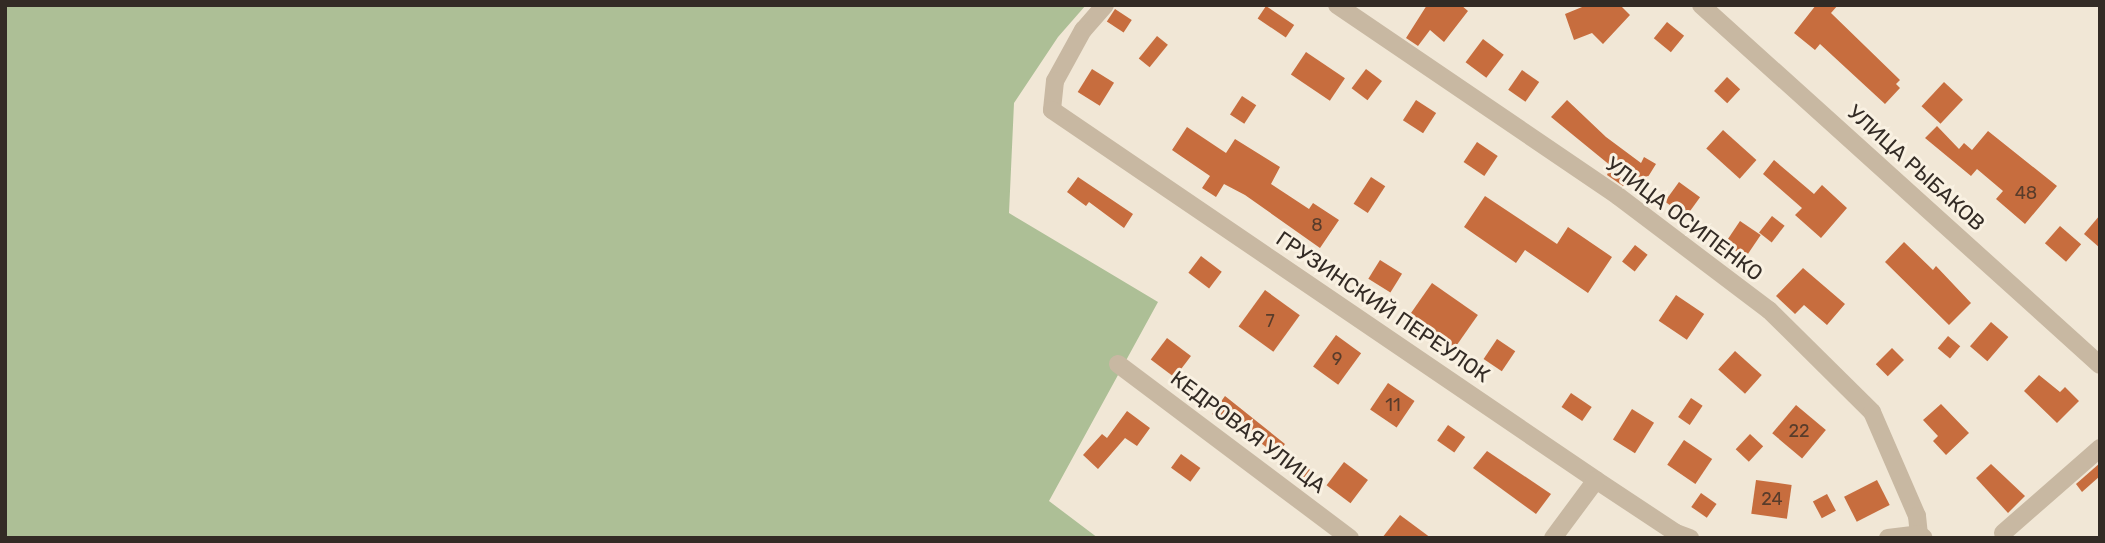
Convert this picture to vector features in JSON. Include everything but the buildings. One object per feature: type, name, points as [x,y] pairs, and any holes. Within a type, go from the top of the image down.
[{"type":"street","name":"ГРУЗИНСКИЙ ПЕРЕУЛОК","points":[[1105,5],[1083,30],[1055,81],[1052,110],[1595,480],[1676,533],[1690,538]]},
{"type":"street","name":"УЛИЦА ОСИПЕНКО","points":[[1337,5],[1618,196],[1769,310],[1872,412],[1917,516],[1922,536]]},
{"type":"street","name":"УЛИЦА РЫБАКОВ","points":[[1700,5],[2100,365]]},
{"type":"street","name":"КЕДРОВАЯ УЛИЦА","points":[[1118,363],[1350,538]]},
{"type":"street","points":[[2003,533],[2100,448]]},
{"type":"street","points":[[1553,538],[1595,480]]},
{"type":"street","points":[[1888,538],[1922,536]]},
{"type":"green space","points":[[5,5],[1086,5],[1058,37],[1014,103],[1009,213],[1158,302],[1049,501],[1098,538],[5,538]]}]
